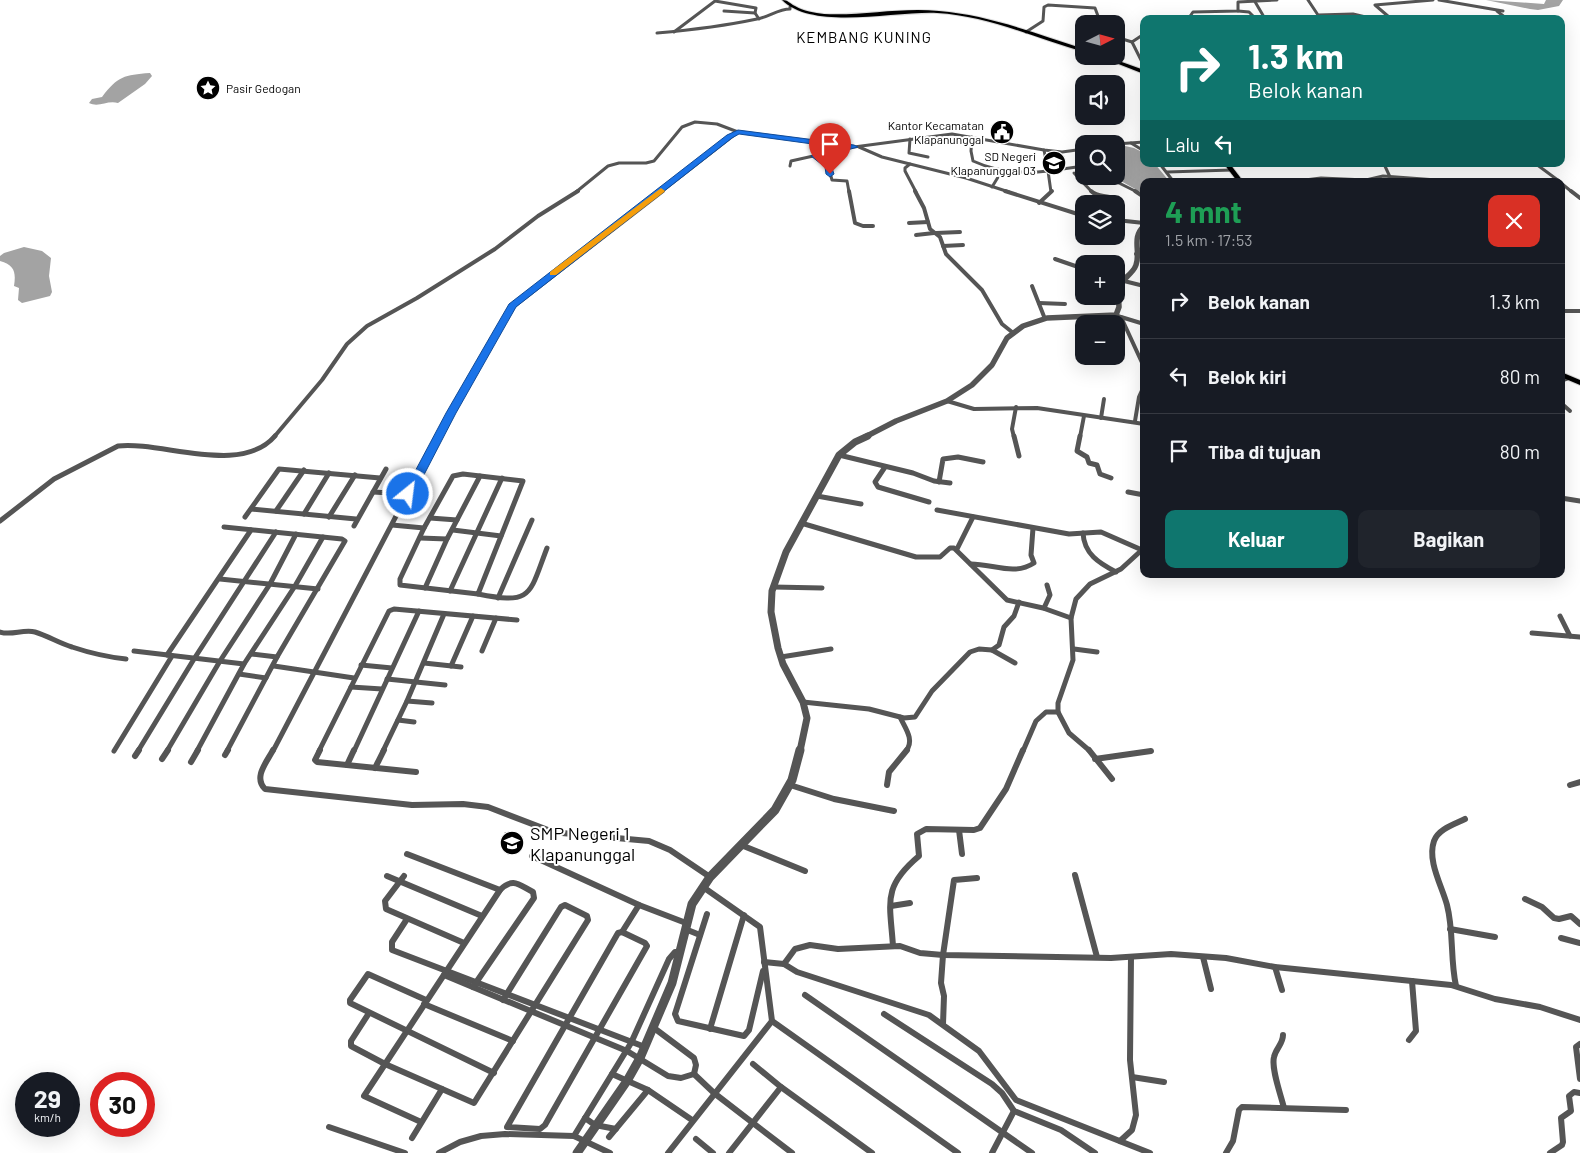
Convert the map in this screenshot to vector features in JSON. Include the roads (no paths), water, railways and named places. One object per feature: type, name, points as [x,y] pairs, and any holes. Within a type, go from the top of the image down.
[{"type":"main road","points":[[784,0],[790,7],[827,15],[938,12],[967,17],[1026,32],[1075,48]]},
{"type":"main road","points":[[1125,65],[1140,71]]},
{"type":"main road","points":[[1230,167],[1238,178]]},
{"type":"main road","points":[[1565,378],[1580,384]]},
{"type":"street","points":[[1254,0],[1263,15]]},
{"type":"street","points":[[1238,11],[1238,2],[1278,0]]},
{"type":"street","points":[[1308,0],[1316,14],[1322,15]]},
{"type":"street","points":[[1387,15],[1375,4],[1434,0]]},
{"type":"street","points":[[1439,0],[1503,11]]},
{"type":"street","points":[[674,32],[715,1],[756,8],[755,13],[759,19]]},
{"type":"street","points":[[1026,32],[1043,21],[1044,7],[1048,5],[1095,8],[1098,15]]},
{"type":"street","points":[[657,33],[713,28],[770,17],[781,9],[790,9],[790,7]]},
{"type":"street","points":[[1494,8],[1502,15]]},
{"type":"street","points":[[724,11],[755,13]]},
{"type":"street","points":[[1190,15],[1193,12],[1238,11],[1249,12],[1252,15]]},
{"type":"street","points":[[1132,42],[1140,37]]},
{"type":"street","points":[[1125,40],[1132,42],[1140,58]]},
{"type":"street","points":[[1130,67],[1140,66]]},
{"type":"street","points":[[0,521],[54,479],[118,446],[126,445],[171,452],[211,455],[232,454],[263,447],[322,380],[347,344],[375,321],[417,298],[495,249],[538,216],[570,198],[608,166],[618,163],[646,164],[654,161],[684,125],[710,123],[722,125],[738,132],[856,147],[1075,213]]},
{"type":"street","points":[[710,877],[670,850],[649,841],[562,833],[548,830],[488,807],[463,804],[412,806],[265,789],[259,781],[261,770],[451,413],[512,306],[738,132]]},
{"type":"street","points":[[790,166],[791,161],[856,147],[952,134],[1044,150],[1075,150]]},
{"type":"street","points":[[972,137],[971,151],[973,161],[1003,170],[1030,172],[1075,167]]},
{"type":"street","points":[[910,139],[909,153],[928,157]]},
{"type":"street","points":[[1130,142],[1140,148]]},
{"type":"street","points":[[1125,143],[1140,142]]},
{"type":"street","points":[[1039,203],[1052,191],[1044,150]]},
{"type":"street","points":[[815,156],[828,166],[832,180],[847,181],[856,223],[873,226]]},
{"type":"street","points":[[910,164],[905,168],[905,171],[924,208],[930,230],[940,237],[948,256],[982,290],[1002,324],[1012,332]]},
{"type":"street","points":[[1163,167],[1171,178]]},
{"type":"street","points":[[1385,167],[1390,177]]},
{"type":"street","points":[[1540,167],[1555,178]]},
{"type":"street","points":[[992,187],[1003,170]]},
{"type":"street","points":[[1167,172],[1232,170]]},
{"type":"street","points":[[1074,173],[1094,194],[1109,195]]},
{"type":"street","points":[[1382,178],[1410,178]]},
{"type":"street","points":[[1124,185],[1140,194]]},
{"type":"street","points":[[1565,186],[1580,198]]},
{"type":"street","points":[[1125,221],[1140,223]]},
{"type":"street","points":[[909,223],[928,222]]},
{"type":"street","points":[[1125,275],[1134,269],[1140,254],[1138,233],[1140,230]]},
{"type":"street","points":[[916,235],[960,232]]},
{"type":"street","points":[[943,246],[963,245]]},
{"type":"street","points":[[1055,259],[1075,266]]},
{"type":"street","points":[[1125,282],[1140,285]]},
{"type":"street","points":[[1032,286],[1045,319]]},
{"type":"street","points":[[1039,303],[1065,304]]},
{"type":"street","points":[[1565,311],[1580,311]]},
{"type":"street","points":[[577,1153],[627,1081],[654,1028],[672,983],[692,904],[710,877],[775,810],[790,785],[805,732],[807,718],[803,702],[780,657],[771,612],[773,587],[786,552],[839,455],[854,442],[947,401],[981,378],[992,365],[1012,332],[1030,322],[1045,319],[1075,318]]},
{"type":"street","points":[[1125,318],[1140,323]]},
{"type":"street","points":[[1125,328],[1140,356]]},
{"type":"street","points":[[1101,418],[1104,399]]},
{"type":"street","points":[[947,401],[974,409],[1043,408],[1084,416],[1140,423]]},
{"type":"street","points":[[1135,421],[1140,401]]},
{"type":"street","points":[[1016,407],[1012,429],[1019,456]]},
{"type":"street","points":[[1565,407],[1570,411]]},
{"type":"street","points":[[1084,416],[1077,451],[1087,458],[1089,463],[1097,465],[1100,474],[1111,478]]},
{"type":"street","points":[[839,455],[913,473],[927,479],[950,483]]},
{"type":"street","points":[[939,482],[943,459],[959,457],[983,462]]},
{"type":"street","points":[[884,467],[875,482],[878,487],[929,502]]},
{"type":"street","points":[[245,517],[279,469],[380,478]]},
{"type":"street","points":[[354,526],[386,469]]},
{"type":"street","points":[[276,512],[304,470]]},
{"type":"street","points":[[304,514],[329,473]]},
{"type":"street","points":[[478,594],[523,482],[522,480],[459,474],[453,476],[424,528],[399,583],[401,586],[478,594],[498,598],[518,598],[530,591],[547,548]]},
{"type":"street","points":[[329,517],[354,475]]},
{"type":"street","points":[[425,588],[447,539],[480,476]]},
{"type":"street","points":[[450,591],[502,478]]},
{"type":"street","points":[[373,492],[408,494]]},
{"type":"street","points":[[1128,492],[1140,494]]},
{"type":"street","points":[[817,496],[861,504]]},
{"type":"street","points":[[1565,499],[1580,501]]},
{"type":"street","points":[[251,509],[356,520]]},
{"type":"street","points":[[937,510],[1069,534],[1101,532],[1140,548]]},
{"type":"street","points":[[957,549],[963,534],[974,517]]},
{"type":"street","points":[[430,518],[457,520]]},
{"type":"street","points":[[498,598],[532,520]]},
{"type":"street","points":[[801,523],[916,557],[936,558],[940,557],[950,548],[957,549],[1007,600],[1044,608],[1071,618]]},
{"type":"street","points":[[392,525],[424,528]]},
{"type":"street","points":[[224,526],[342,538],[345,541],[266,678],[225,755]]},
{"type":"street","points":[[971,564],[988,564],[1019,570],[1030,566],[1034,563],[1031,555],[1033,528]]},
{"type":"street","points":[[114,751],[169,655],[251,530]]},
{"type":"street","points":[[453,530],[501,536]]},
{"type":"street","points":[[135,756],[194,659],[276,532]]},
{"type":"street","points":[[1083,533],[1084,547],[1090,555],[1116,572]]},
{"type":"street","points":[[162,759],[220,661],[270,584],[296,534]]},
{"type":"street","points":[[191,762],[244,664],[295,586],[323,537]]},
{"type":"street","points":[[420,538],[447,539]]},
{"type":"street","points":[[1112,779],[1086,745],[1069,733],[1058,712],[1058,703],[1073,660],[1074,649],[1071,618],[1076,599],[1090,584],[1116,572],[1140,552]]},
{"type":"street","points":[[220,579],[318,589]]},
{"type":"street","points":[[1044,608],[1050,595],[1047,585]]},
{"type":"street","points":[[773,587],[822,588]]},
{"type":"street","points":[[992,650],[1002,641],[1004,627],[1014,616],[1019,602]]},
{"type":"street","points":[[416,772],[316,762],[315,760],[354,678],[390,610],[517,620]]},
{"type":"street","points":[[347,765],[419,612]]},
{"type":"street","points":[[375,768],[416,682],[444,614]]},
{"type":"street","points":[[451,666],[473,616]]},
{"type":"street","points":[[1560,616],[1570,636]]},
{"type":"street","points":[[482,651],[496,618]]},
{"type":"street","points":[[0,632],[4,634],[22,631],[34,632],[71,648],[102,656],[126,659]]},
{"type":"street","points":[[1532,634],[1580,636]]},
{"type":"street","points":[[780,657],[800,656],[810,652],[831,649]]},
{"type":"street","points":[[803,702],[825,703],[912,718],[916,715],[932,690],[970,652],[979,649],[992,650],[1015,663]]},
{"type":"street","points":[[1074,649],[1097,652]]},
{"type":"street","points":[[134,651],[244,664]]},
{"type":"street","points":[[251,654],[278,657]]},
{"type":"street","points":[[424,663],[461,667]]},
{"type":"street","points":[[361,665],[392,668]]},
{"type":"street","points":[[274,666],[354,678]]},
{"type":"street","points":[[240,674],[266,678]]},
{"type":"street","points":[[387,679],[445,685]]},
{"type":"street","points":[[351,687],[382,689]]},
{"type":"street","points":[[407,701],[432,704]]},
{"type":"street","points":[[893,946],[890,891],[893,883],[904,868],[919,856],[917,834],[919,831],[974,830],[980,828],[1006,789],[1036,721],[1046,712],[1058,712]]},
{"type":"street","points":[[887,785],[890,772],[910,746],[910,738],[900,717]]},
{"type":"street","points":[[398,720],[414,722]]},
{"type":"street","points":[[1095,759],[1151,751]]},
{"type":"street","points":[[1570,785],[1580,782]]},
{"type":"street","points":[[790,785],[834,800],[894,811]]},
{"type":"street","points":[[1456,986],[1452,970],[1447,906],[1435,863],[1434,843],[1443,831],[1465,819]]},
{"type":"street","points":[[959,830],[962,854]]},
{"type":"street","points":[[741,845],[805,871]]},
{"type":"street","points":[[407,854],[500,890]]},
{"type":"street","points":[[532,856],[700,934]]},
{"type":"street","points":[[1076,875],[1097,957]]},
{"type":"street","points":[[387,876],[402,879],[482,916]]},
{"type":"street","points":[[943,1024],[944,996],[941,983],[943,955],[954,880],[977,878]]},
{"type":"street","points":[[402,879],[388,896],[384,904],[386,909],[464,943]]},
{"type":"street","points":[[421,1122],[364,1096],[405,1031],[500,890],[507,883],[513,882],[533,892],[534,895],[475,984]]},
{"type":"street","points":[[703,887],[758,924],[762,931],[764,965],[772,1021],[958,1153]]},
{"type":"street","points":[[1525,899],[1542,907],[1554,918],[1571,916],[1580,924]]},
{"type":"street","points":[[891,906],[910,903]]},
{"type":"street","points":[[369,1013],[351,1041],[351,1046],[385,1064],[473,1104],[477,1101],[588,920],[587,916],[565,905],[561,907],[505,997]]},
{"type":"street","points":[[622,932],[645,943],[647,946],[545,1125],[540,1129],[507,1127],[618,933],[622,932],[639,905]]},
{"type":"street","points":[[707,914],[676,1018],[678,1021],[742,1036],[746,1034],[764,965]]},
{"type":"street","points":[[710,1029],[744,915]]},
{"type":"street","points":[[407,919],[390,946],[392,950],[566,1021],[599,1030],[645,1047]]},
{"type":"street","points":[[1450,929],[1495,937]]},
{"type":"street","points":[[1561,938],[1580,943]]},
{"type":"street","points":[[784,964],[795,950],[802,946],[810,945],[838,949],[893,946],[920,953],[943,955],[1131,957],[1162,954],[1226,958],[1275,968],[1456,986],[1483,996],[1540,1007],[1580,1021]]},
{"type":"street","points":[[574,1136],[627,1051],[669,959],[672,954],[680,952]]},
{"type":"street","points":[[1120,1141],[1132,1130],[1136,1108],[1130,1060],[1131,957]]},
{"type":"street","points":[[1203,957],[1211,989]]},
{"type":"street","points":[[764,965],[784,964],[796,972],[929,1015],[979,1051],[1016,1100],[1150,1153]]},
{"type":"street","points":[[1275,968],[1282,990]]},
{"type":"street","points":[[494,1073],[369,1013],[350,1003],[350,1000],[368,974],[425,1002],[513,1041]]},
{"type":"street","points":[[1409,1040],[1416,1030],[1412,981]]},
{"type":"street","points":[[805,995],[1032,1153]]},
{"type":"street","points":[[884,1014],[992,1084],[1014,1111],[1061,1130],[1095,1153]]},
{"type":"street","points":[[566,1021],[594,1038],[627,1051],[674,1078],[694,1074]]},
{"type":"street","points":[[668,1153],[692,1120],[772,1021]]},
{"type":"street","points":[[654,1028],[694,1058],[696,1065],[694,1074]]},
{"type":"street","points":[[1283,1035],[1283,1042],[1274,1055],[1273,1063],[1284,1108]]},
{"type":"street","points":[[1580,1044],[1576,1047],[1580,1079]]},
{"type":"street","points":[[754,1064],[780,1087],[872,1153]]},
{"type":"street","points":[[612,1074],[648,1090],[692,1120]]},
{"type":"street","points":[[694,1074],[714,1093],[792,1153]]},
{"type":"street","points":[[1132,1077],[1164,1082]]},
{"type":"street","points":[[729,1153],[780,1087]]},
{"type":"street","points":[[412,1138],[442,1089]]},
{"type":"street","points":[[610,1138],[648,1090]]},
{"type":"street","points":[[1550,1153],[1562,1145],[1560,1118],[1571,1111],[1569,1096],[1574,1092],[1580,1093]]},
{"type":"street","points":[[1226,1153],[1231,1147],[1239,1110],[1242,1107],[1346,1110]]},
{"type":"street","points":[[992,1153],[1014,1111]]},
{"type":"street","points":[[585,1118],[595,1125],[616,1129]]},
{"type":"street","points":[[329,1127],[405,1153]]},
{"type":"street","points":[[439,1153],[460,1142],[481,1136],[505,1134],[574,1136],[610,1153]]},
{"type":"street","points":[[696,1139],[713,1153]]},
{"type":"place","name":"Pasir Gedogan","points":[[208,88]]},
{"type":"place","name":"Kantor Kecamatan Klapanunggal","points":[[1002,132]]},
{"type":"place","name":"SD Negeri Klapanunggal 03","points":[[1054,163]]},
{"type":"place","name":"SMP Negeri 1 Klapanunggal","points":[[512,843]]},
{"type":"district","name":"KEMBANG KUNING","points":[[864,37]]}]
